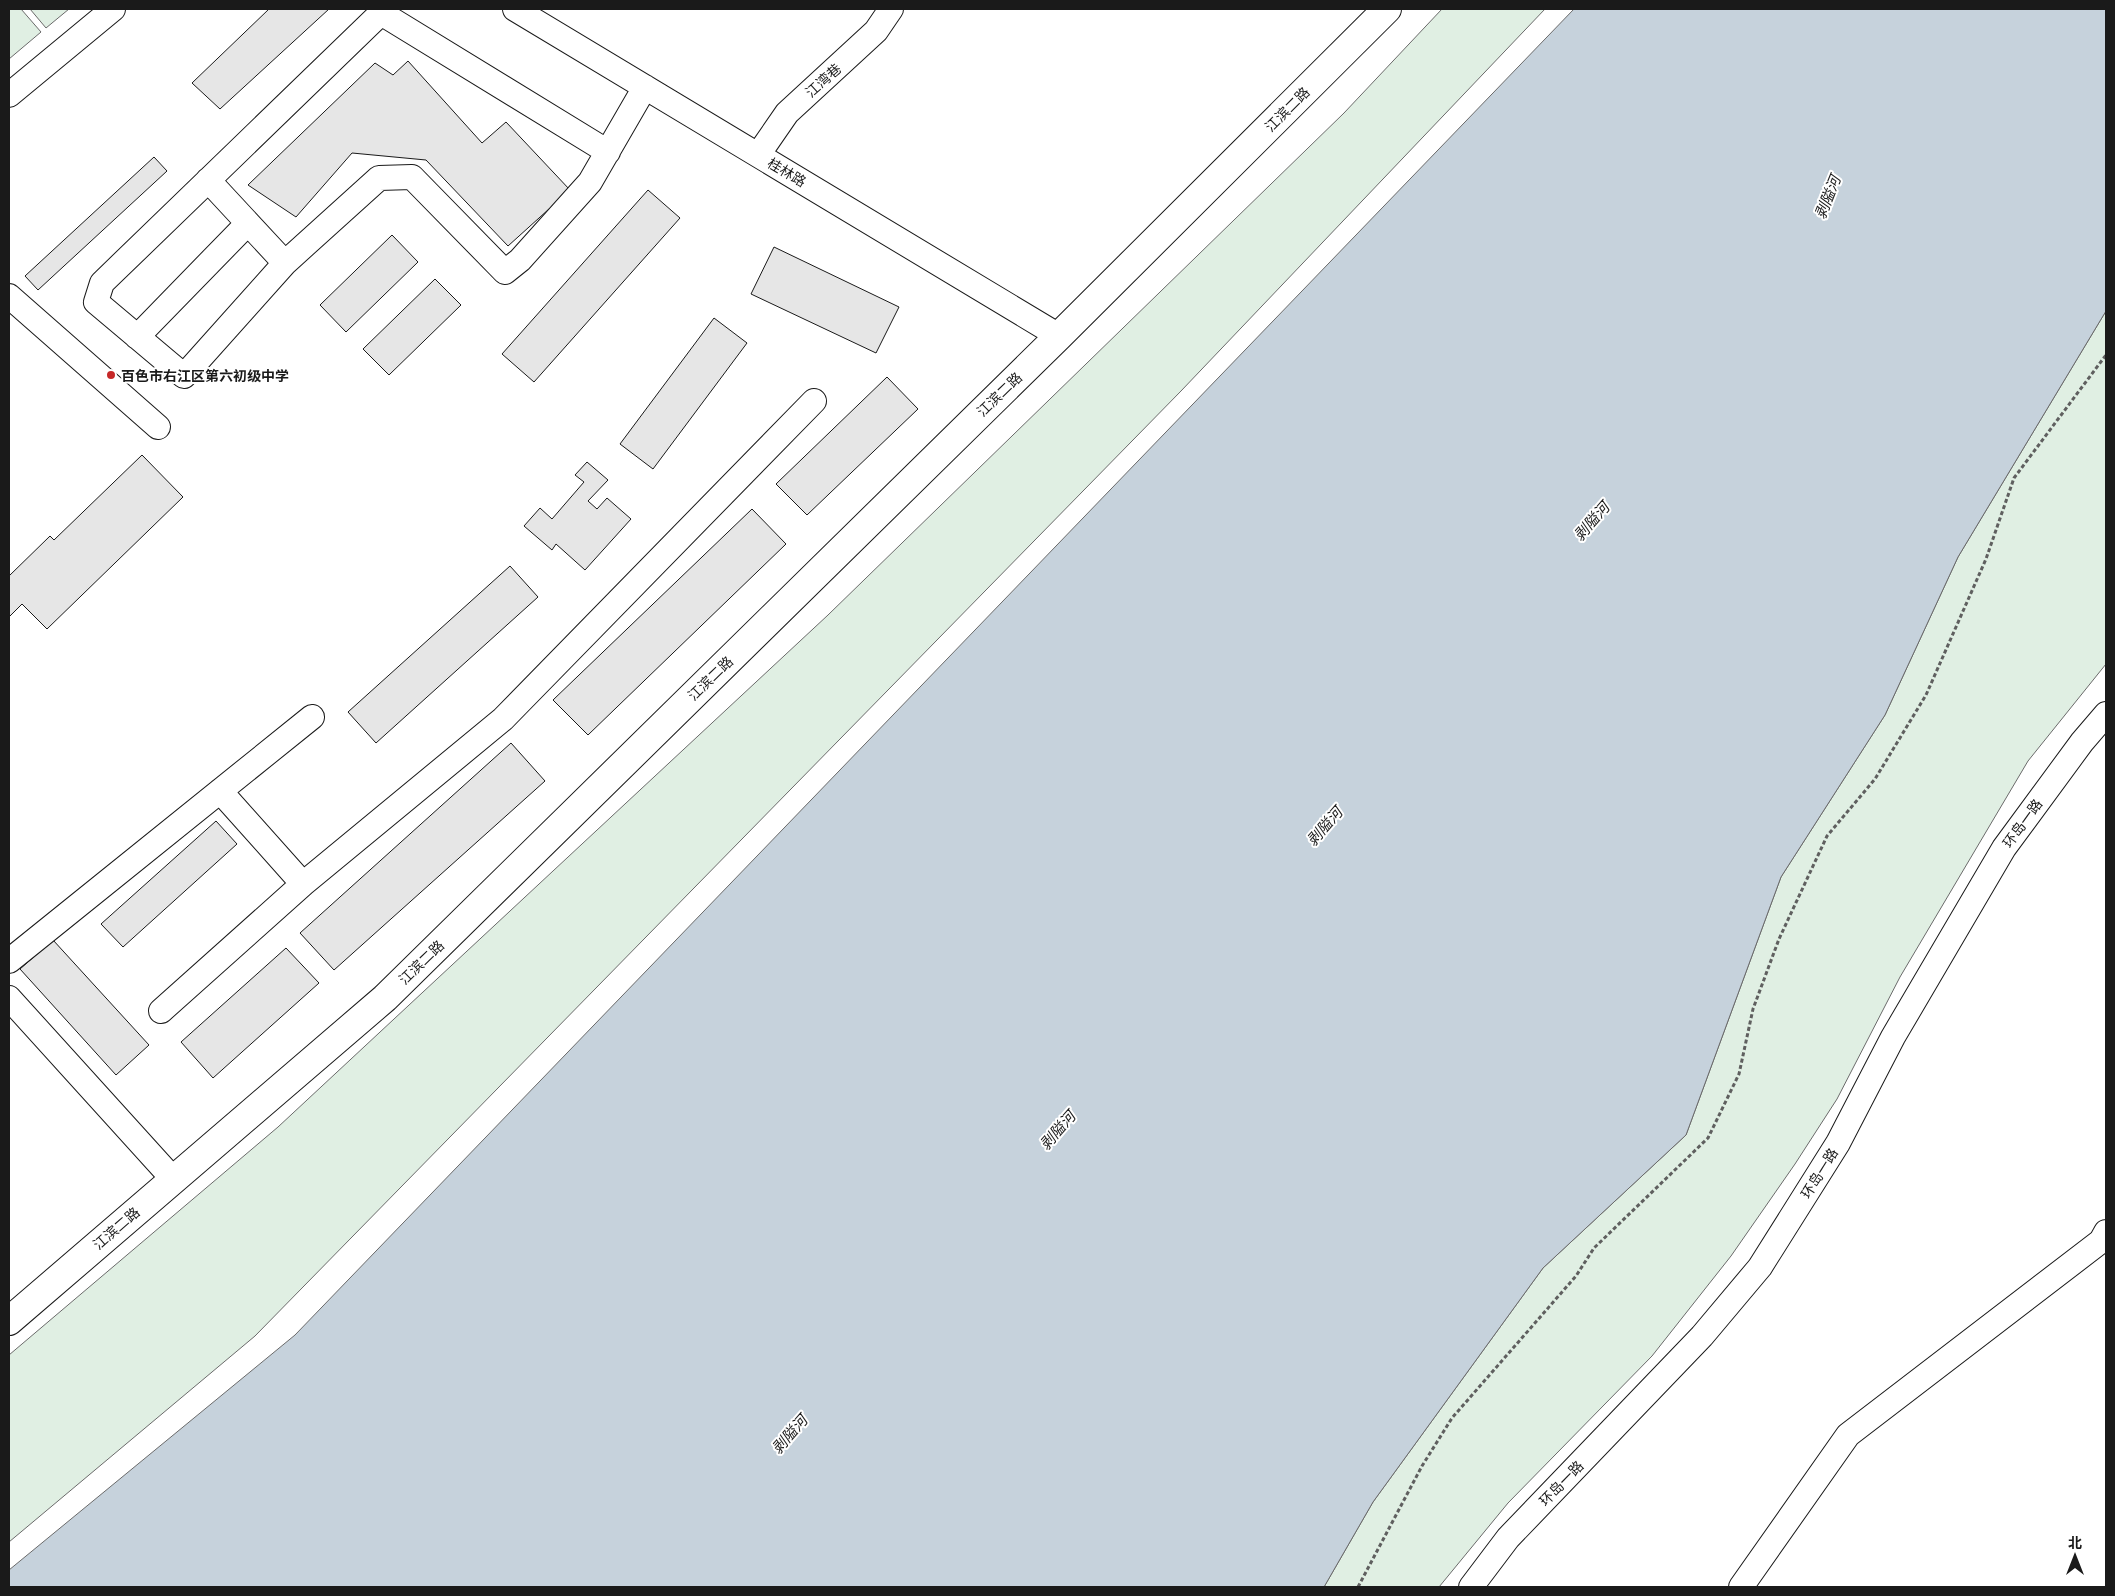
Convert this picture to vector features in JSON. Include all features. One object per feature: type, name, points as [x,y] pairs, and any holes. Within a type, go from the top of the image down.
[{"type":"main road","name":"江滨二路","points":[[9,1321],[384,998],[1059,336],[1387,9]]},
{"type":"street","points":[[9,95],[113,9]]},
{"type":"street","name":"桂林路","points":[[515,9],[1059,336]]},
{"type":"street","name":"江湾巷","points":[[758,155],[786,113],[876,31],[892,9]]},
{"type":"street","points":[[608,152],[381,13],[102,283],[96,302],[184,376],[285,263],[380,178],[412,177],[505,272],[520,260],[590,182],[608,152],[645,87]]},
{"type":"street","points":[[208,180],[285,263]]},
{"type":"street","points":[[137,337],[248,223]]},
{"type":"street","points":[[9,296],[158,427]]},
{"type":"street","points":[[161,1011],[303,884],[503,719],[814,401]]},
{"type":"street","name":"环岛一路","points":[[1471,1587],[1508,1538],[1702,1336],[1760,1267],[1838,1143],[1893,1037],[2004,848],[2082,742],[2106,714]]},
{"type":"street","points":[[9,961],[312,717]]},
{"type":"street","points":[[220,791],[303,884]]},
{"type":"street","points":[[9,998],[174,1179]]},
{"type":"street","points":[[1741,1587],[1848,1435],[2101,1241],[2106,1232]]},
{"type":"path","points":[[1358,1587],[1422,1466],[1452,1418],[1576,1276],[1594,1248],[1708,1138],[1738,1074],[1753,1009],[1779,939],[1827,836],[1875,779],[1926,695],[1986,559],[2014,478],[2106,355]]},
{"type":"green space","points":[[9,9],[21,9],[41,32],[9,59]]},
{"type":"green space","points":[[30,9],[69,9],[46,28]]},
{"type":"green space","points":[[1442,9],[1545,9],[1181,391],[255,1336],[9,1542],[9,1355],[278,1127],[828,615],[1344,113]]},
{"type":"green space","points":[[2106,311],[2106,664],[2028,761],[1900,977],[1837,1099],[1795,1164],[1731,1256],[1652,1356],[1508,1503],[1439,1587],[1324,1587],[1373,1502],[1543,1268],[1686,1135],[1781,877],[1885,715],[1958,557]]},
{"type":"water","name":"剥隘河","points":[[1574,9],[2106,9],[2106,311],[1958,557],[1885,715],[1781,877],[1686,1135],[1543,1268],[1373,1502],[1324,1587],[9,1587],[9,1570],[295,1335]]},
{"type":"building","points":[[269,9],[329,9],[220,109],[192,83]]},
{"type":"building","points":[[408,61],[482,143],[506,122],[570,190],[508,246],[426,160],[352,153],[296,217],[248,185],[375,63],[393,75]]},
{"type":"building","points":[[154,157],[167,171],[38,290],[25,276]]},
{"type":"building","points":[[648,190],[680,218],[534,382],[502,354]]},
{"type":"building","points":[[392,235],[418,262],[346,332],[320,305]]},
{"type":"building","points":[[774,247],[899,307],[876,353],[751,294]]},
{"type":"building","points":[[435,279],[461,305],[389,375],[363,349]]},
{"type":"building","points":[[714,318],[747,343],[653,469],[620,444]]},
{"type":"building","points":[[887,377],[918,409],[807,515],[776,484]]},
{"type":"building","points":[[142,455],[183,497],[47,629],[22,604],[9,617],[9,576],[50,536],[54,540]]},
{"type":"building","points":[[587,462],[608,480],[588,501],[597,509],[607,498],[631,519],[585,570],[556,544],[552,550],[524,526],[540,508],[552,519],[584,482],[575,475]]},
{"type":"building","points":[[752,509],[786,544],[588,735],[553,700]]},
{"type":"building","points":[[510,566],[538,597],[376,743],[348,712]]},
{"type":"building","points":[[511,743],[545,781],[334,970],[300,933]]},
{"type":"building","points":[[216,821],[237,844],[123,947],[101,924]]},
{"type":"building","points":[[53,940],[149,1045],[116,1075],[20,969]]},
{"type":"building","points":[[286,948],[319,983],[213,1078],[181,1042]]},
{"type":"place","name":"百色市右江区第六初级中学","points":[[111,375]]}]
